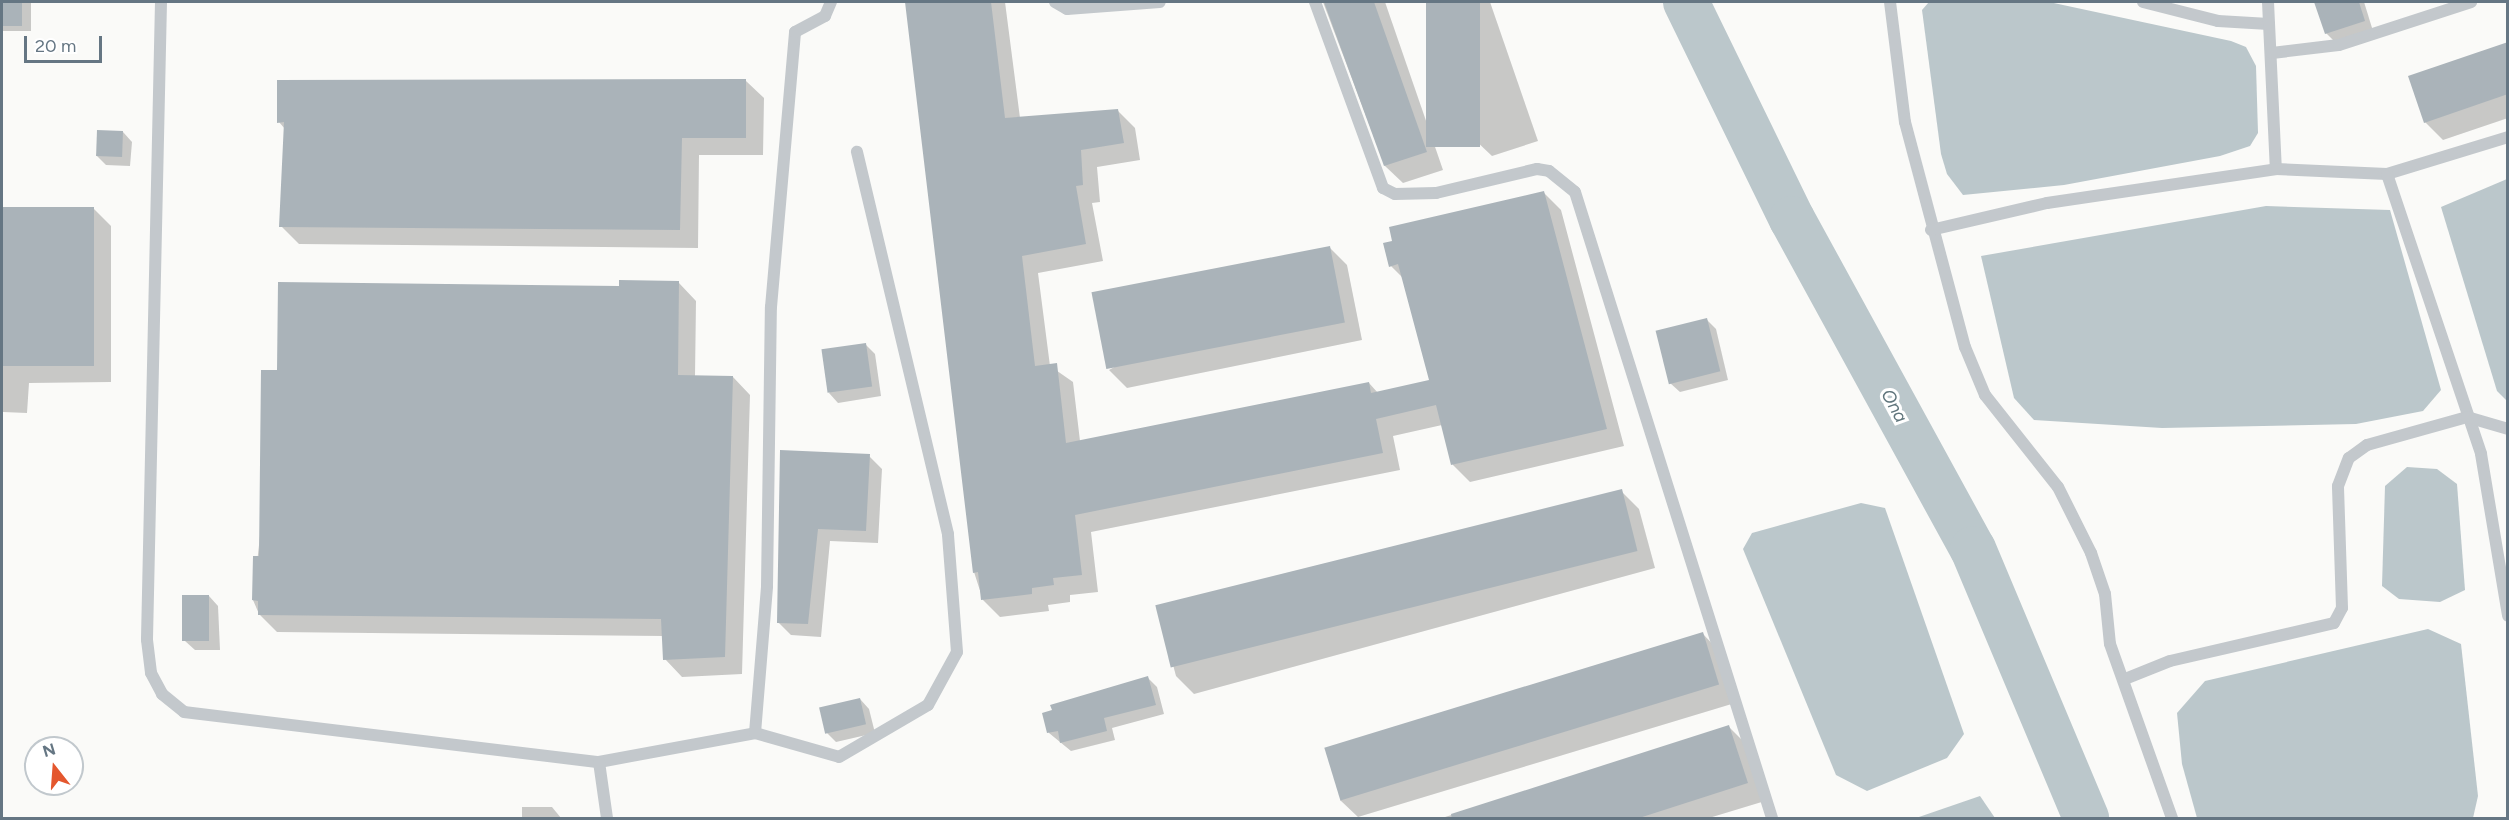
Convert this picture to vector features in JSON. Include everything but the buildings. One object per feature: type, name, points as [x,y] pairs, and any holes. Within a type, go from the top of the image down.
[{"type":"lane","points":[[161,2],[147,640],[151,673],[162,694],[184,712],[227,720],[599,762],[755,733],[839,757],[928,705],[957,652],[948,534],[857,152]]},
{"type":"lane","points":[[755,733],[768,586],[771,307],[795,33],[825,16],[831,2]]},
{"type":"lane","points":[[1055,2],[1067,9],[1160,2]]},
{"type":"lane","points":[[1315,2],[1383,188],[1395,194],[1437,193],[1537,169],[1549,171],[1575,192],[1772,819]]},
{"type":"lane","points":[[1890,2],[1905,122],[1931,230],[1985,395],[2058,487],[2091,553],[2105,594],[2103,614],[2110,644],[2125,679],[2172,819]]},
{"type":"lane","points":[[2143,2],[2218,21],[2269,24]]},
{"type":"lane","points":[[2268,2],[2276,169]]},
{"type":"lane","points":[[2272,53],[2339,45],[2471,2]]},
{"type":"lane","points":[[1931,230],[2047,203],[2276,169],[2387,174],[2508,137]]},
{"type":"lane","points":[[2387,174],[2481,454],[2508,616]]},
{"type":"lane","points":[[2125,679],[2170,661],[2334,623],[2342,608],[2338,486],[2349,458],[2367,445],[2468,417],[2508,429]]},
{"type":"lane","points":[[599,762],[607,819]]},
{"type":"shaded area","points":[[1929,2],[2049,2],[2231,41],[2246,47],[2256,66],[2258,133],[2250,146],[2220,156],[2064,185],[1963,195],[1947,174],[1941,154],[1922,10]]},
{"type":"shaded area","points":[[2508,179],[2507,401],[2497,391],[2441,207]]},
{"type":"shaded area","points":[[2266,206],[2390,210],[2441,390],[2423,411],[2356,424],[2162,428],[2034,420],[2014,398],[1981,256]]},
{"type":"shaded area","points":[[2407,467],[2437,469],[2457,484],[2465,590],[2440,602],[2399,599],[2382,586],[2385,486]]},
{"type":"shaded area","points":[[1861,503],[1885,508],[1964,734],[1947,758],[1867,791],[1836,775],[1743,549],[1752,533]]},
{"type":"shaded area","points":[[2428,629],[2461,644],[2478,796],[2473,818],[2197,818],[2182,764],[2177,713],[2205,681]]},
{"type":"shaded area","points":[[1980,796],[1995,818],[1916,818]]},
{"type":"waterway","name":"Ona","points":[[1686,2],[1792,219],[1973,549],[2086,818]]}]
